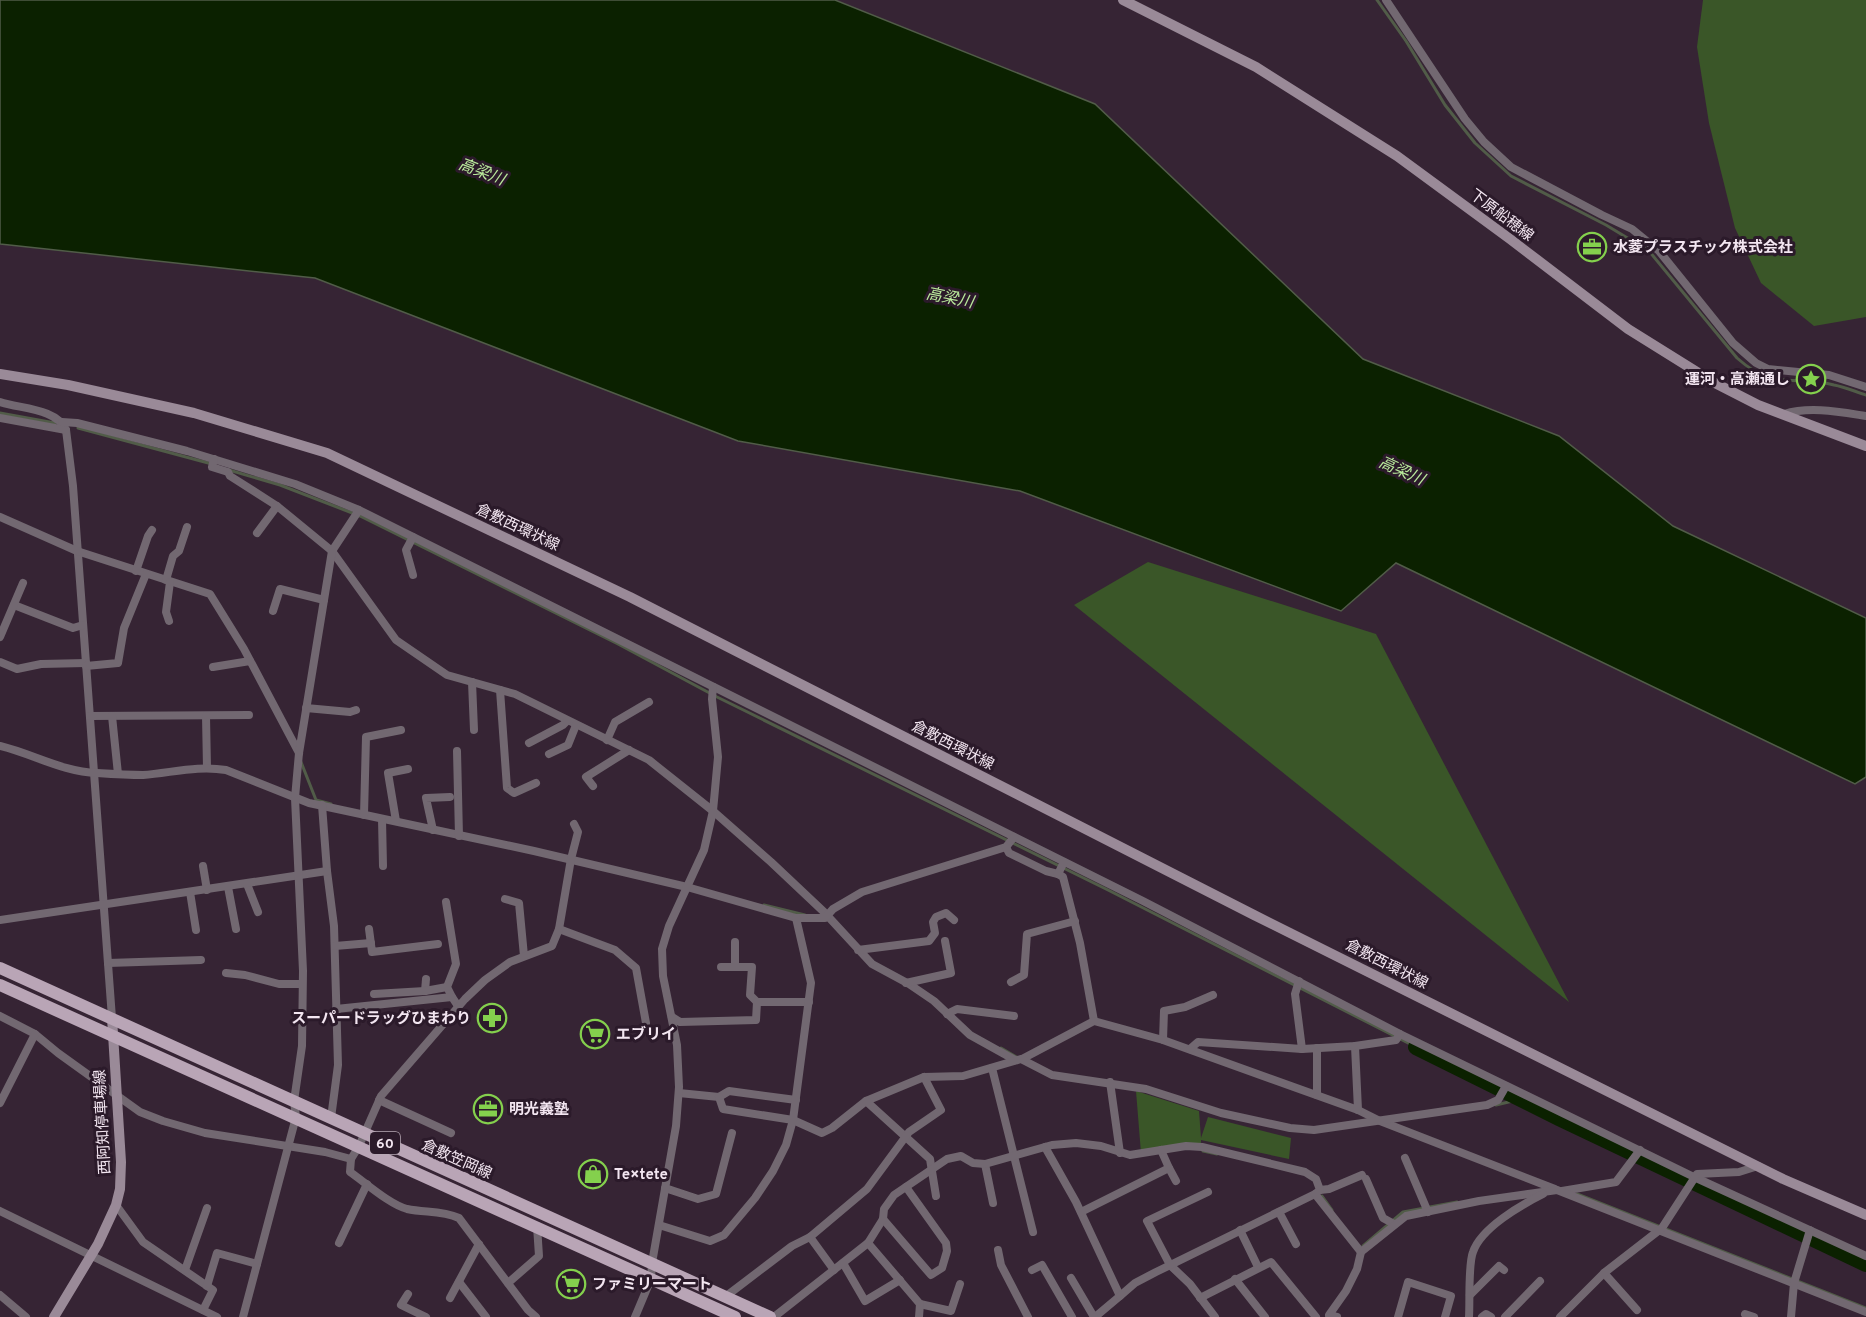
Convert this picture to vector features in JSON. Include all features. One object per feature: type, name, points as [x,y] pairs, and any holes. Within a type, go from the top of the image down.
[{"type":"main road","name":"下原船穂線","points":[[1123,0],[1256,67],[1397,156],[1628,329],[1713,382],[1758,405],[1866,446]]},
{"type":"main road","name":"倉敷西環状線","points":[[0,374],[194,413],[327,453],[630,597],[1254,915],[1758,1166],[1866,1215]]},
{"type":"main road","name":"倉敷笠岡線","points":[[0,968],[772,1317]]},
{"type":"main road","name":"倉敷笠岡線","points":[[0,985],[735,1317]]},
{"type":"main road","name":"西阿知停車場線","points":[[54,1317],[92,1256],[116,1205],[121,1174],[114,1056],[115,1036],[112,1018]]},
{"type":"street","points":[[1386,0],[1465,119],[1484,142],[1511,167],[1632,229],[1659,251],[1733,343],[1755,363],[1768,369],[1829,375],[1866,387]]},
{"type":"street","points":[[0,402],[49,414],[62,422],[77,423],[295,484],[1298,984],[1398,1037],[1692,1180],[1809,1234],[1866,1256]]},
{"type":"street","points":[[1783,415],[1791,412],[1827,411],[1866,416]]},
{"type":"street","points":[[0,418],[66,430]]},
{"type":"street","points":[[62,422],[66,430],[73,486],[112,1018]]},
{"type":"street","points":[[213,462],[212,467],[228,472],[230,476],[276,507],[332,551],[396,640],[447,675],[500,690],[536,704],[649,760],[713,811],[771,862],[824,912],[872,964],[909,982],[949,1012],[970,1035],[1019,1059],[1052,1075],[1146,1089],[1221,1113],[1304,1130],[1486,1105],[1498,1100],[1504,1089]]},
{"type":"street","points":[[257,533],[276,507]]},
{"type":"street","points":[[243,1317],[296,1117],[294,1101],[302,1046],[303,984],[295,798],[299,753],[332,551],[357,513]]},
{"type":"street","points":[[0,517],[77,551],[210,594],[250,661],[299,753]]},
{"type":"street","points":[[169,621],[166,612],[168,581],[173,556],[188,527]]},
{"type":"street","points":[[136,571],[152,530]]},
{"type":"street","points":[[411,540],[406,550],[413,575]]},
{"type":"street","points":[[0,662],[17,669],[41,664],[118,663],[124,628],[146,574]]},
{"type":"street","points":[[0,637],[23,583]]},
{"type":"street","points":[[273,611],[280,589],[324,600]]},
{"type":"street","points":[[14,605],[73,628],[83,625]]},
{"type":"street","points":[[213,667],[250,661]]},
{"type":"street","points":[[472,682],[474,730]]},
{"type":"street","points":[[500,690],[507,788],[514,793],[536,783]]},
{"type":"street","points":[[635,1317],[651,1279],[676,1126],[679,1093],[677,1045],[663,976],[662,949],[669,926],[704,850],[713,811],[718,757],[712,691]]},
{"type":"street","points":[[607,740],[615,722],[649,702]]},
{"type":"street","points":[[306,708],[350,712],[356,710]]},
{"type":"street","points":[[90,716],[249,715]]},
{"type":"street","points":[[112,716],[117,774]]},
{"type":"street","points":[[206,716],[207,768]]},
{"type":"street","points":[[529,743],[567,721]]},
{"type":"street","points":[[549,754],[568,745],[576,725]]},
{"type":"street","points":[[364,813],[366,737],[401,730]]},
{"type":"street","points":[[0,746],[21,751],[64,768],[94,773],[142,775],[207,768],[226,770],[295,798],[688,885],[796,918],[818,919],[862,892],[1011,842]]},
{"type":"street","points":[[593,786],[586,777],[629,750]]},
{"type":"street","points":[[457,751],[459,834]]},
{"type":"street","points":[[396,821],[388,772],[408,769]]},
{"type":"street","points":[[433,830],[426,798],[450,797]]},
{"type":"street","points":[[322,805],[335,946],[338,1065],[331,1118]]},
{"type":"street","points":[[382,819],[383,866]]},
{"type":"street","points":[[536,1317],[459,1218],[446,1213],[406,1209],[350,1172],[351,1159],[379,1100],[458,1006],[484,980],[510,962],[552,946],[559,929],[571,858],[578,832],[574,824]]},
{"type":"street","points":[[1011,842],[1009,853],[1046,871],[1061,867]]},
{"type":"street","points":[[203,866],[207,890]]},
{"type":"street","points":[[1061,867],[1075,921],[1094,1020]]},
{"type":"street","points":[[0,920],[327,871]]},
{"type":"street","points":[[247,884],[258,912]]},
{"type":"street","points":[[228,887],[236,929]]},
{"type":"street","points":[[190,892],[196,930]]},
{"type":"street","points":[[505,899],[519,903],[525,956]]},
{"type":"street","points":[[446,902],[456,964],[447,987],[458,1006]]},
{"type":"street","points":[[860,950],[929,941],[935,933],[933,922],[936,917],[946,913],[954,920]]},
{"type":"street","points":[[659,1225],[710,1241],[724,1235],[755,1198],[773,1171],[786,1145],[796,1100],[810,983],[796,918]]},
{"type":"street","points":[[1011,982],[1024,975],[1027,934],[1075,921]]},
{"type":"street","points":[[369,929],[372,952],[438,944]]},
{"type":"street","points":[[559,929],[615,950],[636,968],[645,1023]]},
{"type":"street","points":[[909,982],[951,973],[945,940]]},
{"type":"street","points":[[735,942],[735,967]]},
{"type":"street","points":[[335,946],[371,943]]},
{"type":"street","points":[[108,963],[201,960]]},
{"type":"street","points":[[721,967],[752,967],[750,995],[758,1002],[808,1002]]},
{"type":"street","points":[[226,973],[245,975],[279,984],[303,984]]},
{"type":"street","points":[[425,991],[426,979]]},
{"type":"street","points":[[1298,984],[1302,1049]]},
{"type":"street","points":[[374,994],[425,991],[447,987]]},
{"type":"street","points":[[1162,1040],[1164,1011],[1185,1007],[1213,995]]},
{"type":"street","points":[[336,1009],[452,997]]},
{"type":"street","points":[[672,1017],[680,1022],[756,1020],[758,1002]]},
{"type":"street","points":[[949,1012],[957,1009],[1014,1016]]},
{"type":"street","points":[[0,1016],[34,1034],[140,1112],[163,1121],[224,1137],[290,1146],[351,1159]]},
{"type":"street","points":[[719,1097],[723,1109],[793,1120],[822,1133],[832,1128],[866,1101],[924,1077],[963,1076],[1019,1059],[1094,1020],[1190,1048],[1358,1110],[1380,1121],[1548,1185],[1556,1191],[1662,1228],[1795,1280],[1866,1312]]},
{"type":"street","points":[[0,1103],[34,1034]]},
{"type":"street","points":[[1190,1048],[1198,1042],[1302,1049],[1355,1046],[1398,1037]]},
{"type":"street","points":[[1355,1046],[1358,1110]]},
{"type":"street","points":[[1317,1048],[1317,1095]]},
{"type":"street","points":[[992,1068],[1033,1232]]},
{"type":"street","points":[[725,1297],[792,1246],[810,1237],[867,1189],[909,1132],[941,1110],[924,1077]]},
{"type":"street","points":[[1110,1085],[1120,1153]]},
{"type":"street","points":[[679,1093],[719,1097],[729,1091],[796,1100]]},
{"type":"street","points":[[379,1100],[451,1132]]},
{"type":"street","points":[[866,1101],[930,1160],[936,1196]]},
{"type":"street","points":[[665,1188],[698,1199],[716,1194],[732,1133]]},
{"type":"street","points":[[772,1317],[868,1243],[883,1219],[884,1209],[894,1195],[947,1159],[961,1156],[974,1163],[985,1164],[1045,1147],[1076,1143],[1101,1146],[1130,1155],[1186,1146],[1202,1147],[1305,1172],[1316,1179],[1317,1192],[1361,1252]]},
{"type":"street","points":[[1045,1147],[1081,1212],[1120,1296]]},
{"type":"street","points":[[1161,1150],[1176,1181]]},
{"type":"street","points":[[1331,1316],[1357,1269],[1361,1252],[1392,1222],[1426,1209],[1616,1182],[1637,1154]]},
{"type":"street","points":[[1405,1158],[1426,1209]]},
{"type":"street","points":[[985,1164],[993,1203]]},
{"type":"street","points":[[1560,1317],[1604,1273],[1662,1228],[1692,1180],[1700,1172],[1739,1172],[1758,1166]]},
{"type":"street","points":[[1081,1212],[1169,1168]]},
{"type":"street","points":[[1071,1278],[1094,1317],[1135,1283],[1317,1192],[1364,1177],[1383,1218],[1392,1222]]},
{"type":"street","points":[[339,1243],[367,1184]]},
{"type":"street","points":[[883,1219],[931,1275],[942,1268],[946,1243],[906,1187]]},
{"type":"street","points":[[1469,1317],[1472,1253],[1480,1239],[1499,1221],[1556,1191]]},
{"type":"street","points":[[1208,1192],[1147,1221],[1170,1265],[1190,1284],[1215,1317]]},
{"type":"street","points":[[116,1205],[143,1242],[213,1290],[203,1310]]},
{"type":"street","points":[[184,1270],[207,1208]]},
{"type":"street","points":[[0,1211],[217,1317]]},
{"type":"street","points":[[1279,1212],[1296,1244]]},
{"type":"street","points":[[508,1283],[539,1256],[537,1226]]},
{"type":"street","points":[[1240,1230],[1258,1268]]},
{"type":"street","points":[[1791,1317],[1795,1280],[1809,1234]]},
{"type":"street","points":[[810,1237],[834,1270]]},
{"type":"street","points":[[868,1243],[920,1304],[951,1311],[960,1284]]},
{"type":"street","points":[[450,1298],[479,1244]]},
{"type":"street","points":[[998,1250],[1001,1264],[1028,1317]]},
{"type":"street","points":[[207,1286],[217,1253],[257,1264]]},
{"type":"street","points":[[1200,1298],[1271,1262],[1316,1317]]},
{"type":"street","points":[[843,1263],[865,1301],[900,1280]]},
{"type":"street","points":[[1032,1270],[1042,1266],[1072,1317]]},
{"type":"street","points":[[1470,1295],[1498,1266],[1504,1270]]},
{"type":"street","points":[[1604,1273],[1637,1310]]},
{"type":"street","points":[[1235,1279],[1265,1317]]},
{"type":"street","points":[[1505,1317],[1540,1281]]},
{"type":"street","points":[[459,1282],[486,1317]]},
{"type":"street","points":[[1398,1317],[1408,1282],[1451,1296],[1445,1317]]},
{"type":"street","points":[[408,1294],[401,1305],[416,1315],[426,1317]]},
{"type":"street","points":[[0,1295],[26,1317]]},
{"type":"street","points":[[919,1317],[920,1304]]},
{"type":"street","points":[[1482,1317],[1486,1314],[1491,1317]]},
{"type":"street","points":[[1745,1314],[1754,1317]]},
{"type":"shaded area","points":[[1703,0],[1866,0],[1866,317],[1814,326],[1761,283],[1735,228],[1709,123],[1697,47]]},
{"type":"shaded area","points":[[1148,562],[1376,634],[1569,1002],[1074,605]]},
{"type":"shaded area","points":[[1136,1091],[1199,1111],[1201,1138],[1208,1117],[1291,1138],[1289,1159],[1201,1140],[1201,1148],[1141,1153]]},
{"type":"water","name":"高梁川","points":[[0,0],[835,0],[1095,104],[1363,359],[1559,436],[1673,526],[1866,618],[1866,777],[1855,784],[1396,563],[1341,611],[1020,491],[738,441],[315,278],[0,244]]},
{"type":"waterway","points":[[1377,0],[1406,41],[1445,105],[1475,143],[1511,176],[1606,225],[1649,251],[1737,358],[1750,368],[1773,378],[1819,382],[1866,395]]},
{"type":"waterway","points":[[0,413],[55,423]]},
{"type":"waterway","points":[[78,428],[212,464]]},
{"type":"waterway","points":[[229,470],[280,485],[360,516],[618,644],[717,697],[1108,890],[1416,1047]]},
{"type":"waterway","points":[[301,762],[316,800],[331,804]]},
{"type":"waterway","points":[[764,905],[805,915]]},
{"type":"waterway","points":[[1416,1047],[1559,1118],[1866,1264]]},
{"type":"waterway","points":[[1001,1048],[1018,1058]]},
{"type":"waterway","points":[[1496,1105],[1521,1099]]},
{"type":"waterway","points":[[1203,1151],[1217,1154]]},
{"type":"waterway","points":[[1577,1194],[1866,1308]]},
{"type":"waterway","points":[[1322,1196],[1332,1210]]},
{"type":"waterway","points":[[1363,1246],[1403,1212],[1457,1202]]},
{"type":"place","name":"水菱プラスチック株式会社","points":[[1592,247]]},
{"type":"place","name":"運河・高瀬通し","points":[[1811,379]]},
{"type":"place","name":"スーパードラッグひまわり","points":[[492,1018]]},
{"type":"place","name":"エブリイ","points":[[595,1034]]},
{"type":"place","name":"明光義塾","points":[[488,1109]]},
{"type":"place","name":"Te×tete","points":[[593,1174]]},
{"type":"place","name":"ファミリーマート","points":[[571,1284]]}]
